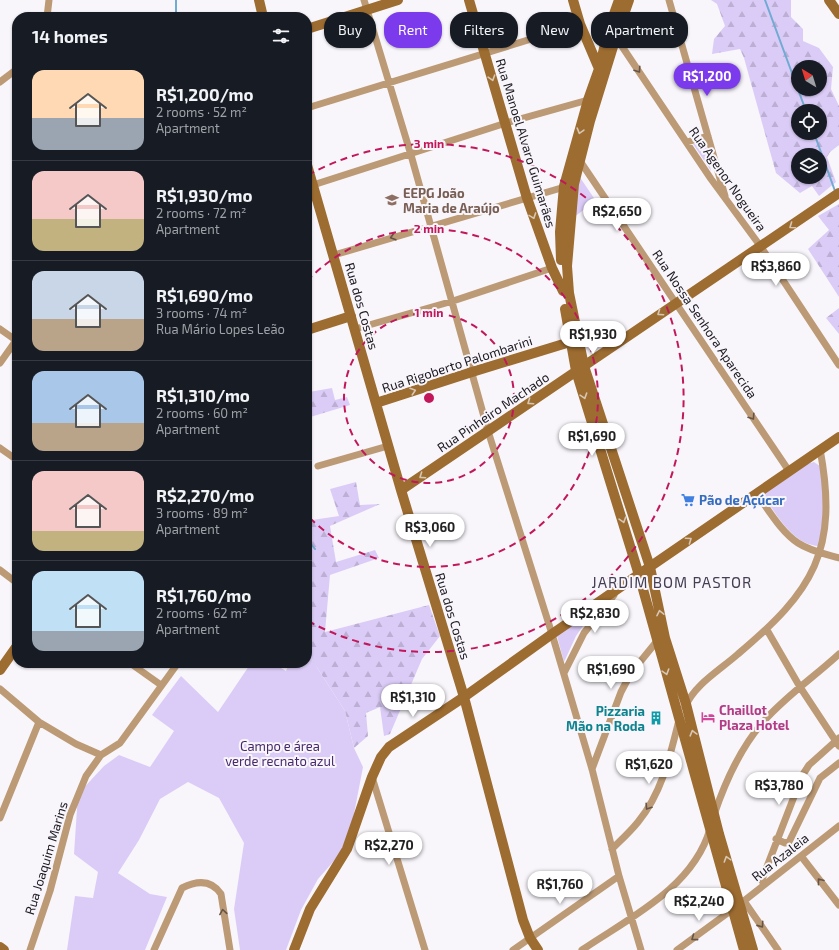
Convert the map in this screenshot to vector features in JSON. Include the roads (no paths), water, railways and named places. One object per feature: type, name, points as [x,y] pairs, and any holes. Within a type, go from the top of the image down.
[{"type":"street","points":[[47,12],[49,0]]},
{"type":"street","points":[[258,0],[262,12]]},
{"type":"street","points":[[312,27],[365,5],[398,0]]},
{"type":"street","name":"Rua Manoel Alvaro Guimarães","points":[[469,0],[527,198],[552,268],[563,292]]},
{"type":"street","points":[[573,0],[576,12]]},
{"type":"street","points":[[615,12],[619,0]]},
{"type":"street","points":[[625,12],[629,0]]},
{"type":"street","points":[[669,0],[726,200]]},
{"type":"street","points":[[829,0],[839,14]]},
{"type":"street","points":[[365,5],[411,154],[488,431],[564,673],[592,769],[619,876],[641,950]]},
{"type":"street","points":[[583,31],[601,74]]},
{"type":"street","points":[[312,106],[526,41]]},
{"type":"street","points":[[606,48],[601,74],[580,160],[569,185],[567,266],[569,293],[580,368],[639,575],[661,640],[686,704],[739,905],[753,950]]},
{"type":"street","points":[[612,48],[588,100],[574,151],[560,232],[563,292],[570,342],[650,567],[661,640],[680,718],[710,831],[739,905],[744,950]]},
{"type":"street","name":"Rua Agenor Nogueira","points":[[623,48],[711,179],[761,247],[839,365]]},
{"type":"street","points":[[0,82],[12,73]]},
{"type":"street","points":[[313,185],[506,123],[588,100]]},
{"type":"street","points":[[687,142],[708,136]]},
{"type":"street","name":"Rua Nossa Senhora Aparecida","points":[[574,151],[789,471]]},
{"type":"street","points":[[711,179],[717,168]]},
{"type":"street","name":"Rua dos Costas","points":[[312,182],[388,446],[464,697],[523,920],[530,938],[538,950]]},
{"type":"street","points":[[334,255],[569,185]]},
{"type":"street","name":"Rua Pinheiro Machado","points":[[401,490],[839,193]]},
{"type":"street","points":[[355,329],[452,301],[552,268]]},
{"type":"street","points":[[312,328],[351,316]]},
{"type":"street","points":[[0,328],[12,336]]},
{"type":"street","name":"Rua Rigoberto Palombarini","points":[[376,403],[570,342]]},
{"type":"street","points":[[0,363],[12,347]]},
{"type":"street","points":[[294,950],[310,909],[347,849],[372,777],[381,757],[389,747],[464,697],[552,634],[839,436]]},
{"type":"street","points":[[318,466],[388,446]]},
{"type":"street","points":[[0,448],[12,456]]},
{"type":"street","points":[[612,849],[638,822],[653,799],[664,775],[680,718],[686,704],[697,689],[766,630],[797,600],[811,580],[824,554],[830,508],[829,489],[820,449]]},
{"type":"street","points":[[756,493],[790,537],[802,546],[839,558]]},
{"type":"street","points":[[0,570],[12,579]]},
{"type":"street","points":[[564,673],[590,624],[619,589]]},
{"type":"street","points":[[765,884],[762,881],[762,877],[802,776],[809,765],[838,741],[800,687],[766,630]]},
{"type":"street","points":[[592,769],[621,692],[631,673],[661,640]]},
{"type":"street","points":[[0,670],[12,653]]},
{"type":"street","points":[[582,950],[662,895],[680,879],[697,856],[710,831],[714,813],[747,741],[764,721],[800,687],[839,654]]},
{"type":"street","points":[[137,668],[161,685]]},
{"type":"street","name":"Rua Joaquim Marins","points":[[30,950],[50,891],[70,815],[86,776],[101,754],[120,743],[174,668]]},
{"type":"street","points":[[0,689],[39,722],[76,744],[101,754]]},
{"type":"street","points":[[0,818],[39,722]]},
{"type":"street","points":[[776,839],[785,843],[789,842],[820,778],[839,763]]},
{"type":"street","points":[[372,777],[425,950]]},
{"type":"street","name":"Rua Azaleia","points":[[677,950],[739,905],[839,826]]},
{"type":"street","points":[[801,856],[839,905]]},
{"type":"street","points":[[513,950],[619,876]]},
{"type":"street","points":[[154,950],[182,888],[194,882],[204,882],[216,887],[220,894],[230,950]]},
{"type":"street","points":[[739,905],[778,950]]},
{"type":"street","points":[[0,947],[4,950]]},
{"type":"waterway","points":[[176,0],[176,12]]},
{"type":"waterway","points":[[765,0],[803,104]]},
{"type":"waterway","points":[[817,140],[835,191]]},
{"type":"waterway","points":[[312,545],[315,549]]},
{"type":"place","name":"EEPG João Maria de Araújo","points":[[392,200]]},
{"type":"place","name":"Pão de Açúcar","points":[[688,500]]},
{"type":"place","name":"Chaillot Plaza Hotel","points":[[708,717]]},
{"type":"place","name":"Pizzaria Mão na Roda","points":[[656,718]]},
{"type":"district","name":"JARDIM BOM PASTOR","points":[[672,582]]},
{"type":"park label","name":"Campo e área verde recnato azul","points":[[280,754]]}]
